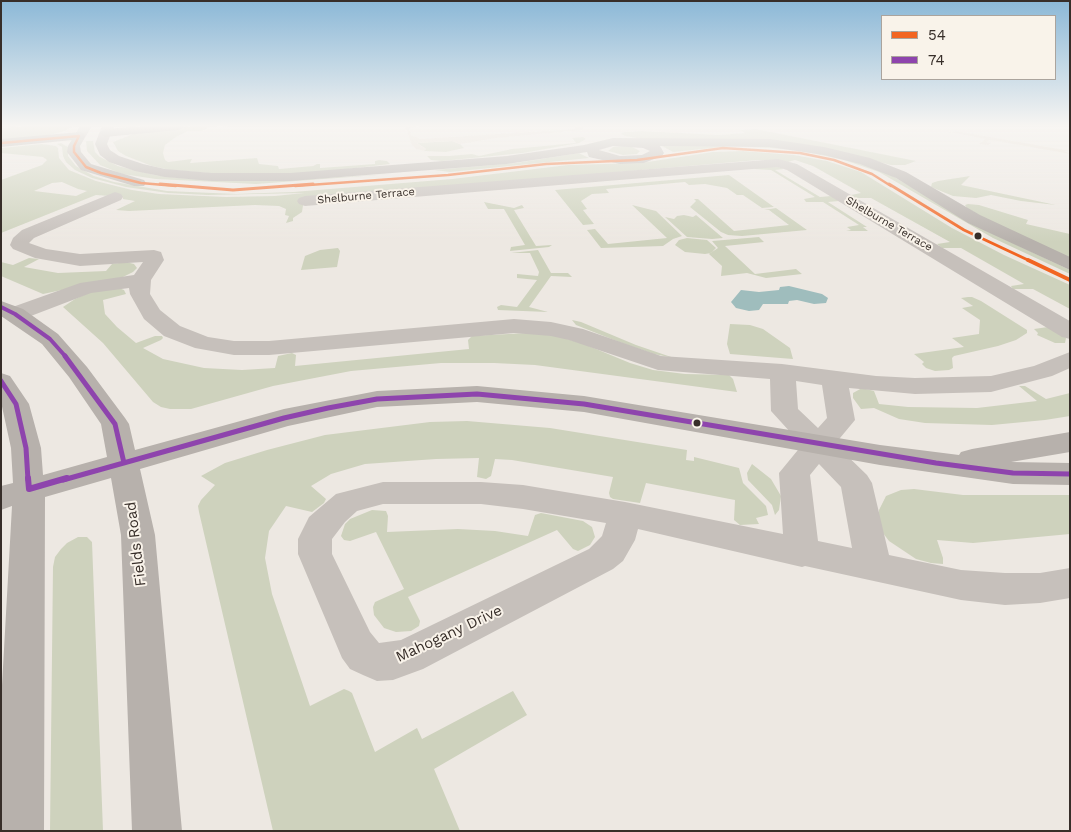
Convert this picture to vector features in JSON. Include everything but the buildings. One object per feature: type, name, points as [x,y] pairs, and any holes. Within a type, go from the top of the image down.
[{"type":"street","points":[[85,165],[101,173],[141,183],[201,189],[265,189],[448,175],[539,165]]},
{"type":"street","points":[[131,165],[186,175],[245,178],[290,177],[445,165]]},
{"type":"street","name":"Shelburne Terrace","points":[[305,201],[755,165]]},
{"type":"street","name":"Shelburne Terrace","points":[[784,165],[792,167],[1060,324],[1070,332]]},
{"type":"street","points":[[847,165],[872,174],[964,230],[1070,280]]},
{"type":"street","points":[[874,165],[901,175],[974,219],[1070,264]]},
{"type":"street","points":[[116,197],[28,234],[19,242],[19,245],[42,254],[80,260],[144,255],[155,256],[141,280],[139,288],[140,294],[152,314],[172,331],[186,338],[217,346],[269,348],[514,326],[551,328],[575,334],[658,363],[782,372],[834,379],[915,386],[991,384],[1044,371],[1070,359]]},
{"type":"street","points":[[8,310],[87,287],[141,280]]},
{"type":"street","name":"Fields Road","points":[[8,310],[50,339],[115,424],[138,535],[157,831]]},
{"type":"street","points":[[782,372],[785,411],[856,483],[874,568]]},
{"type":"street","points":[[802,552],[794,473],[841,420],[834,379]]},
{"type":"street","points":[[1,381],[16,404],[26,448],[15,493],[19,831]]},
{"type":"street","points":[[15,493],[284,418],[377,399],[445,395],[524,397],[584,404],[936,463],[1013,473],[1070,474]]},
{"type":"street","points":[[936,463],[1004,454],[1070,442]]},
{"type":"street","name":"Mahogany Drive","points":[[625,514],[618,540],[611,551],[601,559],[409,656],[393,661],[377,662],[364,656],[356,646],[315,554],[316,539],[321,526],[333,512],[347,502],[384,493],[481,493],[523,497],[625,514],[961,585],[1005,589],[1040,588],[1070,584]]},
{"type":"green space","points":[[42,165],[65,165],[69,170],[96,181],[132,190],[159,194],[226,197],[275,196],[304,193],[208,195],[168,193],[126,187],[92,178],[75,170],[69,165],[75,165],[94,176],[114,182],[167,191],[236,194],[293,192],[452,179],[568,165],[702,165],[304,199],[302,212],[293,218],[293,221],[286,223],[289,216],[285,215],[286,209],[279,206],[255,205],[129,211],[116,210],[135,201],[123,199],[123,197],[96,195],[1,233],[1,180]],"holes":[[[62,182],[87,191],[76,196],[34,191],[52,183]]]},
{"type":"green space","points":[[100,165],[116,165],[155,175],[179,178],[273,181],[391,174],[256,184],[156,179],[122,174]]},
{"type":"green space","points":[[149,165],[267,165],[278,166],[279,169],[315,165],[320,165],[320,168],[383,165],[306,174],[220,174],[170,170]]},
{"type":"green space","points":[[495,165],[521,165],[450,172],[434,170]]},
{"type":"green space","points":[[772,165],[784,169],[775,170],[820,197],[831,196],[839,201],[828,202],[867,227],[863,227],[868,231],[846,231],[851,230],[847,227],[859,225],[823,202],[806,202],[804,199],[815,197],[771,170],[755,169],[755,167]]},
{"type":"green space","points":[[809,165],[839,165],[861,172],[952,228],[1004,255],[1070,285],[1070,309],[1033,289],[1013,289],[1011,286],[1024,284],[961,248],[942,248],[937,244],[950,242],[871,198],[855,198],[851,195],[861,193]]},
{"type":"green space","points":[[858,165],[864,165],[889,174],[985,230],[1070,270],[1070,274],[993,238],[879,172]]},
{"type":"green space","points":[[729,175],[774,207],[762,208],[743,195],[737,195],[727,188],[705,184],[689,185],[685,182],[606,189],[609,193],[592,194],[581,201],[587,209],[583,210],[594,224],[583,225],[555,190]]},
{"type":"green space","points":[[970,176],[961,185],[1056,205],[991,195],[976,198],[953,196],[931,187],[932,183],[938,181]]},
{"type":"green space","points":[[694,199],[698,199],[734,231],[789,225],[769,210],[764,210],[776,208],[807,230],[742,236],[728,235],[721,232],[690,207],[696,201]]},
{"type":"green space","points":[[484,202],[514,208],[522,205],[524,208],[514,210],[536,246],[552,245],[549,247],[510,251],[511,247],[525,245],[504,209],[488,209]]},
{"type":"green space","points":[[632,205],[656,211],[682,236],[673,239],[663,246],[601,248],[587,230],[595,229],[608,244],[667,238]]},
{"type":"green space","points":[[965,205],[979,205],[1028,220],[1026,224],[1070,234],[1070,258],[982,217],[967,208]]},
{"type":"green space","points":[[696,215],[723,238],[687,237],[665,217],[674,219],[677,216],[693,217]]},
{"type":"green space","points":[[759,237],[764,242],[725,246],[755,274],[796,269],[802,274],[766,278],[747,273],[721,276],[722,266],[709,254],[718,248],[712,241]]},
{"type":"green space","points":[[687,238],[707,240],[716,248],[711,253],[705,254],[685,252],[675,245],[679,240]]},
{"type":"green space","points":[[338,248],[340,251],[337,267],[301,270],[305,256],[320,250]]},
{"type":"green space","points":[[538,250],[551,273],[568,273],[572,277],[551,276],[529,307],[548,312],[498,310],[497,307],[501,305],[517,307],[537,280],[517,278],[517,274],[538,276],[539,272],[530,253],[511,253]]},
{"type":"green space","points":[[29,258],[39,259],[24,267],[58,273],[106,271],[112,264],[126,262],[134,264],[137,268],[123,277],[43,294],[1,276],[1,262],[13,265]]},
{"type":"green space","points":[[119,288],[124,290],[126,294],[103,300],[105,314],[117,327],[136,343],[155,336],[162,336],[161,340],[143,348],[163,359],[204,368],[242,370],[275,368],[278,356],[292,353],[296,355],[295,366],[469,349],[468,340],[472,336],[527,333],[557,336],[653,370],[685,374],[729,375],[733,379],[737,392],[535,365],[441,363],[351,371],[273,386],[191,409],[170,409],[161,407],[153,402],[103,343],[63,307],[93,291]]},
{"type":"green space","points":[[972,297],[1027,330],[1027,333],[1016,340],[998,346],[954,356],[952,358],[953,368],[949,370],[935,371],[926,368],[922,364],[924,362],[914,354],[964,347],[952,338],[979,334],[980,320],[962,308],[973,306],[961,298]]},
{"type":"green space","points":[[572,320],[674,358],[654,354],[619,342],[576,325]]},
{"type":"green space","points":[[730,324],[750,325],[763,329],[790,348],[793,359],[730,354],[727,344]]},
{"type":"green space","points":[[1048,327],[1066,338],[1065,343],[1055,343],[1037,335],[1038,333],[1034,329]]},
{"type":"green space","points":[[1019,386],[1025,386],[1046,399],[1070,393],[1070,416],[992,425],[925,423],[899,419],[874,408],[861,409],[853,398],[853,393],[862,388],[874,391],[879,404],[908,407],[977,408],[1037,401]]},
{"type":"green space","points":[[467,421],[550,428],[687,450],[686,460],[694,461],[694,457],[739,468],[743,483],[766,506],[768,515],[756,518],[759,524],[740,525],[734,520],[735,500],[646,483],[640,503],[613,499],[609,493],[613,477],[512,460],[495,459],[491,476],[486,479],[477,477],[479,458],[436,459],[365,464],[331,474],[311,486],[326,499],[324,503],[312,512],[286,506],[269,531],[265,558],[272,594],[310,706],[344,689],[352,693],[375,752],[417,728],[422,739],[513,691],[527,715],[434,769],[460,831],[273,831],[199,512],[198,506],[201,500],[215,485],[201,476],[225,463],[325,435],[430,422]]},
{"type":"green space","points":[[752,464],[771,479],[781,496],[779,510],[775,515],[772,505],[748,480],[747,473]]},
{"type":"green space","points":[[914,489],[963,495],[1070,495],[1070,534],[973,543],[937,540],[943,564],[916,559],[889,541],[883,533],[879,519],[879,510],[886,496],[901,490]]},
{"type":"green space","points":[[372,510],[386,511],[388,516],[387,532],[458,529],[495,531],[528,536],[535,515],[541,513],[583,521],[592,527],[595,537],[590,545],[578,551],[573,549],[557,530],[408,597],[420,621],[419,626],[411,631],[396,632],[384,628],[374,615],[373,607],[375,602],[404,589],[376,532],[350,541],[344,540],[341,536],[345,524],[350,519]]},
{"type":"green space","points":[[78,537],[87,537],[92,542],[103,831],[50,831],[53,567],[55,557],[61,549]]},
{"type":"water","points":[[789,286],[822,294],[828,298],[826,303],[814,304],[797,300],[789,301],[788,304],[763,304],[759,310],[749,311],[736,308],[731,302],[741,290],[759,292],[779,290],[780,287]]},
{"type":"transit line","name":"54","points":[[84,165],[101,173],[141,183],[233,190],[448,175],[539,165]]},
{"type":"transit line","name":"54","points":[[847,165],[872,174],[964,230],[1070,280]]},
{"type":"transit line","name":"74","points":[[1,307],[15,314],[50,339],[78,372],[115,424],[124,463]]},
{"type":"transit line","name":"74","points":[[1,381],[16,404],[26,448],[29,489],[284,418],[328,408],[377,399],[477,394],[584,404],[936,463],[1013,473],[1070,474]]}]
